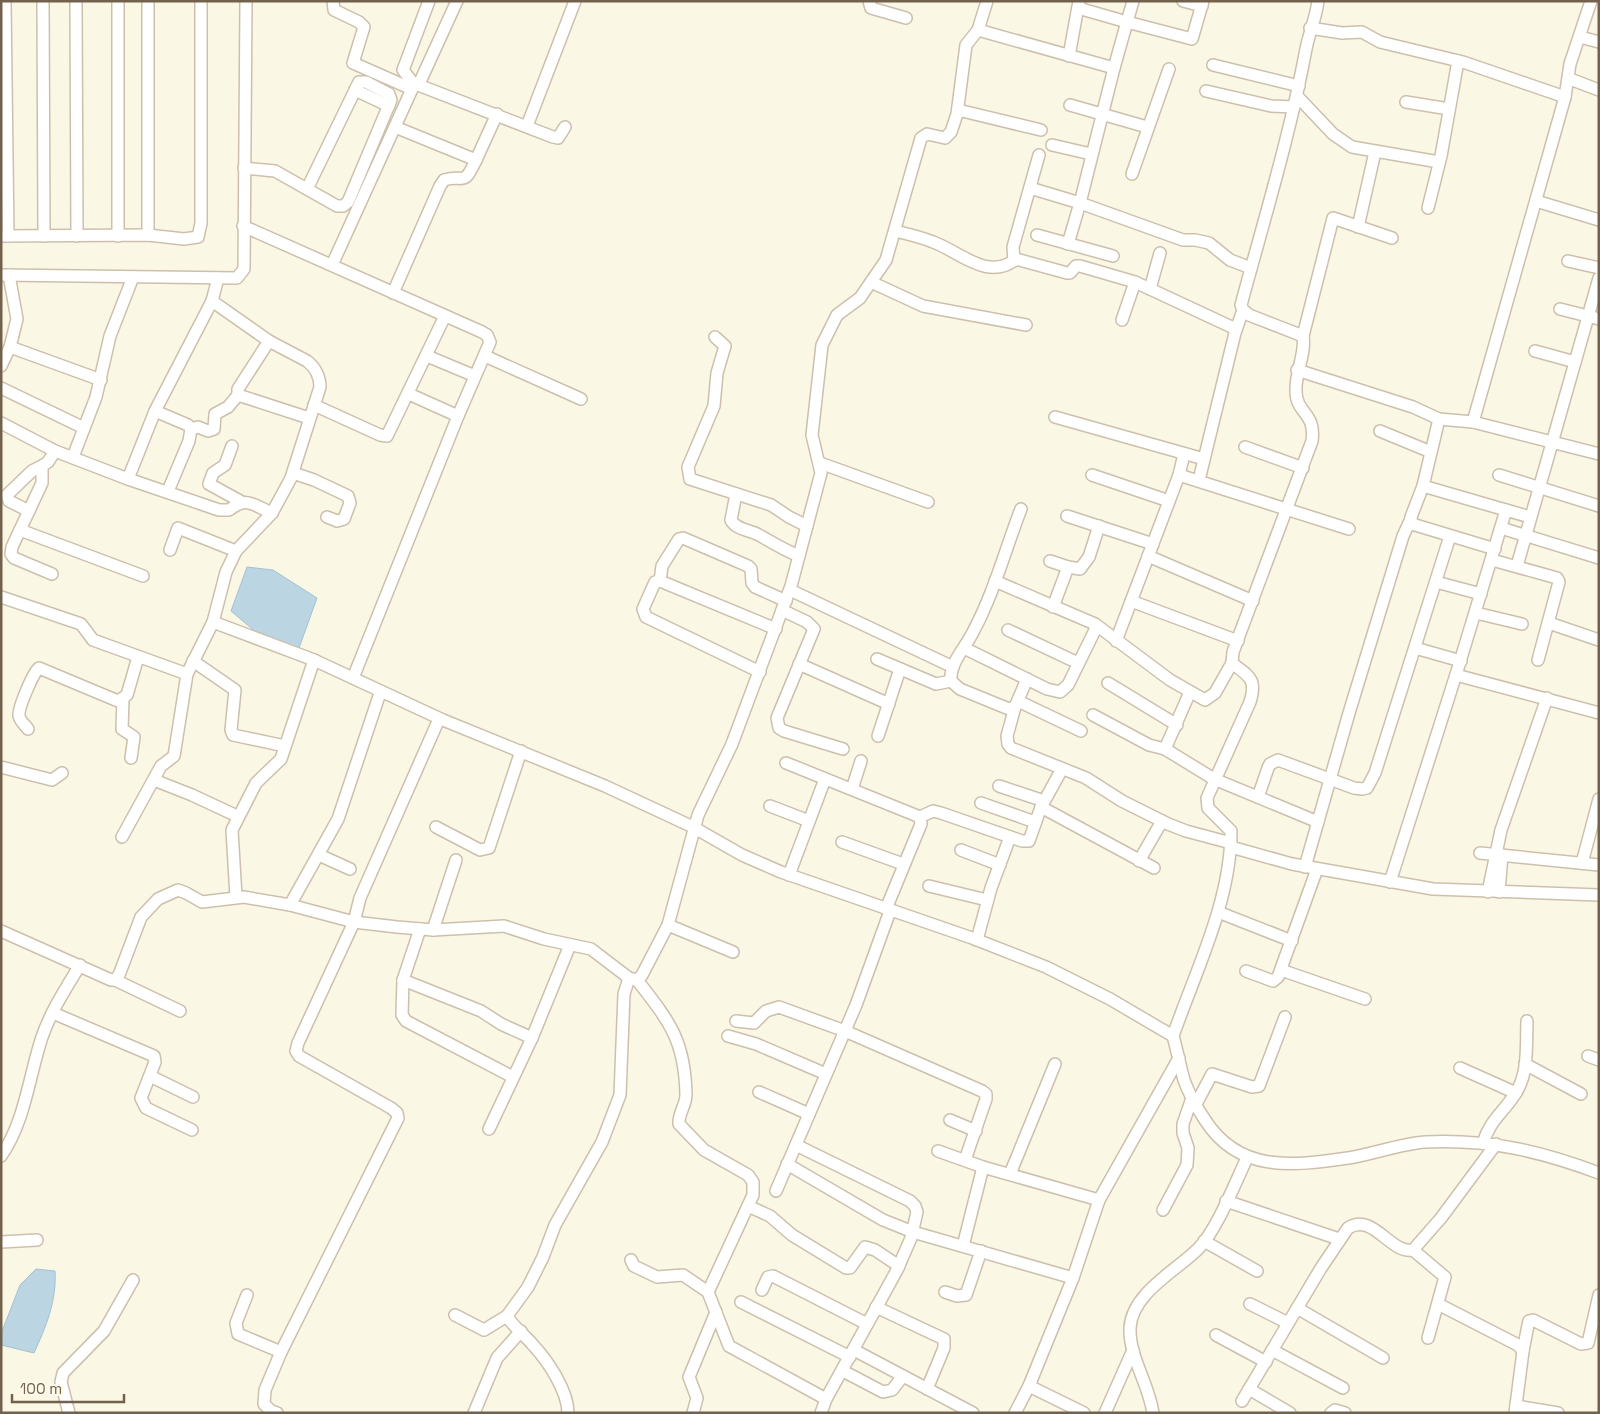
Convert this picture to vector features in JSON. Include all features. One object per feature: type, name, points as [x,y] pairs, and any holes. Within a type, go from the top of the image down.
[{"type":"street","points":[[4,1],[4,236],[148,236],[193,239],[198,237],[201,230],[201,1]]},
{"type":"street","points":[[43,1],[44,236]]},
{"type":"street","points":[[76,1],[76,236]]},
{"type":"street","points":[[118,1],[118,236]]},
{"type":"street","points":[[148,1],[148,236]]},
{"type":"street","points":[[1,366],[10,347],[17,320],[5,275],[237,278],[242,275],[244,269],[246,1]]},
{"type":"street","points":[[333,1],[334,10],[359,22],[364,27],[353,63],[497,114],[558,138],[565,126]]},
{"type":"street","points":[[414,85],[403,70],[429,1]]},
{"type":"street","points":[[332,265],[414,85],[457,1]]},
{"type":"street","points":[[528,126],[574,1]]},
{"type":"street","points":[[869,1],[871,8],[906,18]]},
{"type":"street","points":[[455,1315],[484,1330],[507,1316],[528,1287],[543,1257],[555,1225],[602,1142],[620,1095],[624,994],[633,979],[642,975],[668,925],[693,828],[732,744],[776,629],[799,556],[821,473],[812,435],[822,345],[837,315],[860,298],[886,260],[921,138],[928,134],[945,138],[949,136],[958,110],[966,45],[978,30],[987,1]]},
{"type":"street","points":[[1068,244],[1080,203],[1101,113],[1133,1]]},
{"type":"street","points":[[1069,56],[1079,5],[1127,22],[1192,39],[1202,3],[1184,1]]},
{"type":"street","points":[[1198,480],[1236,330],[1243,310],[1241,305],[1296,96],[1310,28],[1316,15],[1318,1]]},
{"type":"street","points":[[1472,422],[1570,79],[1570,64],[1591,1]]},
{"type":"street","points":[[1310,28],[1342,33],[1362,32],[1380,42],[1458,60],[1565,97]]},
{"type":"street","points":[[978,30],[1114,68]]},
{"type":"street","points":[[1580,37],[1599,42]]},
{"type":"street","points":[[1428,208],[1440,162],[1458,60]]},
{"type":"street","points":[[1213,66],[1296,96],[1333,134],[1352,147],[1440,162]]},
{"type":"street","points":[[1132,174],[1169,69]]},
{"type":"street","points":[[1570,79],[1599,90]]},
{"type":"street","points":[[244,168],[275,171],[337,206],[343,206],[348,202],[392,96],[366,82],[359,82],[307,189]]},
{"type":"street","points":[[1206,91],[1271,106],[1296,96]]},
{"type":"street","points":[[1406,102],[1449,109]]},
{"type":"street","points":[[1070,105],[1147,127]]},
{"type":"street","points":[[958,110],[1042,130]]},
{"type":"street","points":[[393,292],[440,186],[444,180],[450,178],[462,180],[466,178],[497,114]]},
{"type":"street","points":[[395,127],[476,160]]},
{"type":"street","points":[[1052,144],[1091,154]]},
{"type":"street","points":[[1358,227],[1375,152]]},
{"type":"street","points":[[1014,260],[1014,246],[1039,155]]},
{"type":"street","points":[[1030,188],[1080,203],[1183,240],[1195,240],[1208,244],[1230,260],[1251,268]]},
{"type":"street","points":[[1536,201],[1599,220]]},
{"type":"street","points":[[995,581],[1097,626],[1190,692],[1205,700],[1209,699],[1232,663],[1238,640],[1312,441],[1314,427],[1298,404],[1297,370],[1304,344],[1303,336],[1333,218],[1392,238]]},
{"type":"street","points":[[243,226],[266,234],[284,246],[332,265],[486,335],[490,342],[458,416],[353,678]]},
{"type":"street","points":[[895,231],[935,242],[964,259],[980,265],[1006,266],[1014,260],[1020,260],[1067,273],[1070,273],[1076,266],[1080,266],[1135,282],[1236,330]]},
{"type":"street","points":[[1037,235],[1114,256]]},
{"type":"street","points":[[1150,289],[1160,253]]},
{"type":"street","points":[[1568,261],[1599,268]]},
{"type":"street","points":[[73,456],[101,380],[110,336],[133,277]]},
{"type":"street","points":[[128,479],[156,411],[212,301],[218,278]]},
{"type":"street","points":[[1517,566],[1575,362],[1593,317],[1599,278]]},
{"type":"street","points":[[871,282],[923,306],[1026,325]]},
{"type":"street","points":[[1122,320],[1135,282]]},
{"type":"street","points":[[122,837],[161,766],[174,756],[187,674],[213,622],[226,572],[236,551],[272,512],[293,473],[320,380],[312,365],[269,341],[212,301]]},
{"type":"street","points":[[1560,309],[1593,317]]},
{"type":"street","points":[[1243,310],[1303,336]]},
{"type":"street","points":[[314,405],[380,435],[387,436],[409,394],[445,316]]},
{"type":"street","points":[[715,337],[725,346],[717,373],[716,399],[687,472],[690,479],[772,505],[789,518],[807,526]]},
{"type":"street","points":[[191,429],[198,426],[211,431],[214,430],[215,414],[228,407],[238,395],[238,389],[269,341]]},
{"type":"street","points":[[10,347],[101,380]]},
{"type":"street","points":[[1535,351],[1575,362]]},
{"type":"street","points":[[427,356],[475,376]]},
{"type":"street","points":[[485,356],[581,399]]},
{"type":"street","points":[[1297,370],[1413,407],[1439,418],[1472,422],[1599,454]]},
{"type":"street","points":[[1,388],[84,428]]},
{"type":"street","points":[[409,394],[458,416]]},
{"type":"street","points":[[238,395],[309,418]]},
{"type":"street","points":[[156,411],[188,425],[191,429]]},
{"type":"street","points":[[1055,417],[1204,459]]},
{"type":"street","points":[[1305,867],[1402,536],[1423,486],[1439,418]]},
{"type":"street","points":[[1,423],[55,451],[73,456],[128,479],[225,511],[240,501]]},
{"type":"street","points":[[168,491],[189,441],[191,429]]},
{"type":"street","points":[[1380,431],[1431,452]]},
{"type":"street","points":[[232,446],[225,465],[213,473],[209,484],[240,501],[272,512]]},
{"type":"street","points":[[1245,447],[1303,468]]},
{"type":"street","points":[[29,511],[9,501],[7,496],[32,472],[48,462],[55,451]]},
{"type":"street","points":[[1116,641],[1179,475],[1184,454]]},
{"type":"street","points":[[820,463],[928,502]]},
{"type":"street","points":[[42,466],[42,483],[12,547],[11,554],[14,558],[52,574]]},
{"type":"street","points":[[293,473],[320,482],[350,499],[344,519],[337,521],[327,517]]},
{"type":"street","points":[[1092,475],[1169,501]]},
{"type":"street","points":[[1179,475],[1349,529]]},
{"type":"street","points":[[1499,475],[1599,506]]},
{"type":"street","points":[[1423,486],[1530,517]]},
{"type":"street","points":[[736,494],[731,520],[733,525],[758,534],[779,548],[799,556]]},
{"type":"street","points":[[951,681],[953,667],[988,603],[1020,508]]},
{"type":"street","points":[[1390,882],[1482,594],[1506,510]]},
{"type":"street","points":[[1067,516],[1152,544]]},
{"type":"street","points":[[1410,520],[1417,527],[1450,536],[1517,566],[1556,578],[1559,582],[1538,660]]},
{"type":"street","points":[[1050,560],[1068,567],[1080,569],[1084,566],[1099,526]]},
{"type":"street","points":[[170,550],[178,528],[236,551]]},
{"type":"street","points":[[1502,528],[1599,558]]},
{"type":"street","points":[[20,530],[143,576]]},
{"type":"street","points":[[1258,797],[1268,768],[1278,760],[1362,789],[1370,784],[1450,536]]},
{"type":"street","points":[[660,581],[662,566],[679,539],[683,538],[748,566],[751,569],[752,583],[755,587],[953,667]]},
{"type":"street","points":[[1148,556],[1253,601]]},
{"type":"street","points":[[1053,607],[1068,567]]},
{"type":"street","points":[[660,581],[776,629]]},
{"type":"street","points":[[660,581],[652,586],[646,601],[643,609],[646,617],[760,672]]},
{"type":"street","points":[[1436,582],[1482,594]]},
{"type":"street","points":[[1,597],[81,624],[93,640],[187,674]]},
{"type":"street","points":[[786,600],[812,625],[813,632],[777,718],[777,724],[784,731],[843,749]]},
{"type":"street","points":[[1131,601],[1238,640]]},
{"type":"street","points":[[1476,613],[1522,624]]},
{"type":"street","points":[[213,622],[314,660],[380,693],[439,719],[605,786],[693,828],[742,856],[789,875],[977,940],[1046,967],[1110,999],[1173,1036]]},
{"type":"street","points":[[1549,623],[1599,640]]},
{"type":"street","points":[[964,648],[1047,689],[1060,692],[1068,685],[1097,626]]},
{"type":"street","points":[[1008,630],[1078,664]]},
{"type":"street","points":[[1415,648],[1461,661]]},
{"type":"street","points":[[131,758],[135,740],[134,737],[122,729],[123,700],[127,695],[138,657]]},
{"type":"street","points":[[878,659],[936,684],[951,681]]},
{"type":"street","points":[[236,897],[231,836],[238,816],[256,783],[278,764],[314,660]]},
{"type":"street","points":[[193,661],[235,690],[231,730],[233,735],[285,746]]},
{"type":"street","points":[[1232,663],[1250,677],[1254,686],[1250,702],[1207,798],[1208,808],[1231,830],[1231,845],[1225,887],[1218,912],[1173,1036],[1184,1081],[1194,1102],[1214,1134],[1228,1147],[1247,1158],[1270,1162],[1308,1162],[1349,1158],[1423,1142],[1483,1143],[1550,1155],[1599,1173]]},
{"type":"street","points":[[800,664],[889,704]]},
{"type":"street","points":[[28,729],[21,719],[19,711],[34,674],[40,668],[111,699],[123,700]]},
{"type":"street","points":[[878,736],[900,669]]},
{"type":"street","points":[[1456,675],[1599,713]]},
{"type":"street","points":[[1027,679],[1016,704],[1007,736],[1008,744],[1086,778],[1122,801],[1186,831],[1305,867],[1432,889],[1599,895]]},
{"type":"street","points":[[951,681],[960,689],[1003,708],[1009,709],[1016,704]]},
{"type":"street","points":[[1108,683],[1176,725]]},
{"type":"street","points":[[1165,749],[1190,692]]},
{"type":"street","points":[[290,904],[338,819],[380,693]]},
{"type":"street","points":[[1494,892],[1498,855],[1518,778],[1548,698]]},
{"type":"street","points":[[1016,704],[1081,731]]},
{"type":"street","points":[[1094,715],[1148,745],[1165,749],[1214,779],[1318,822]]},
{"type":"street","points":[[273,1412],[264,1404],[265,1390],[281,1352],[398,1118],[398,1113],[391,1108],[304,1060],[296,1051],[354,922],[360,898],[439,719]]},
{"type":"street","points":[[436,827],[480,850],[488,848],[521,751]]},
{"type":"street","points":[[852,789],[860,761]]},
{"type":"street","points":[[786,763],[920,817],[933,811],[941,812],[1010,837],[1029,841],[1043,804],[1062,769]]},
{"type":"street","points":[[1,767],[52,780],[62,773]]},
{"type":"street","points":[[789,875],[825,779]]},
{"type":"street","points":[[154,780],[238,816]]},
{"type":"street","points":[[999,786],[1043,804],[1154,868]]},
{"type":"street","points":[[1582,863],[1599,799]]},
{"type":"street","points":[[981,803],[1035,822]]},
{"type":"street","points":[[770,806],[809,821]]},
{"type":"street","points":[[776,1191],[845,1031],[904,864],[921,824],[920,817]]},
{"type":"street","points":[[1139,861],[1162,820]]},
{"type":"street","points":[[977,940],[988,900],[1010,837]]},
{"type":"street","points":[[842,842],[904,864]]},
{"type":"street","points":[[961,850],[1000,865]]},
{"type":"street","points":[[1480,853],[1599,865]]},
{"type":"street","points":[[319,855],[350,869]]},
{"type":"street","points":[[433,930],[456,860]]},
{"type":"street","points":[[1246,971],[1273,981],[1281,970],[1318,869]]},
{"type":"street","points":[[929,886],[988,900]]},
{"type":"street","points":[[115,980],[119,975],[140,917],[164,894],[182,890],[202,902],[236,897],[290,904],[354,922],[433,930],[504,926],[570,945],[591,949],[633,979],[673,1028],[679,1043],[686,1097],[679,1124],[704,1150],[748,1175],[754,1189],[708,1292]]},
{"type":"street","points":[[1218,912],[1292,941]]},
{"type":"street","points":[[668,925],[733,952]]},
{"type":"street","points":[[420,929],[403,980],[402,1016],[406,1021],[513,1077]]},
{"type":"street","points":[[1,931],[110,980],[115,980],[180,1011]]},
{"type":"street","points":[[490,1129],[532,1038],[570,945]]},
{"type":"street","points":[[1,1156],[8,1144],[27,1097],[42,1038],[53,1013],[80,965]]},
{"type":"street","points":[[1281,970],[1365,999]]},
{"type":"street","points":[[403,980],[481,1012],[501,1024],[532,1038]]},
{"type":"street","points":[[736,1021],[754,1023],[766,1011],[779,1008],[845,1031],[982,1091],[986,1094],[986,1099],[965,1160]]},
{"type":"street","points":[[53,1013],[102,1036],[154,1056],[155,1062],[141,1098],[142,1104],[146,1108],[192,1130]]},
{"type":"street","points":[[1163,1210],[1187,1165],[1188,1148],[1183,1133],[1183,1124],[1194,1102],[1212,1074],[1252,1087],[1259,1086],[1285,1017]]},
{"type":"street","points":[[1483,1143],[1490,1124],[1516,1093],[1526,1064],[1527,1022]]},
{"type":"street","points":[[728,1036],[756,1044],[826,1074]]},
{"type":"street","points":[[1015,1413],[1029,1386],[1073,1278],[1099,1200],[1179,1058]]},
{"type":"street","points":[[1010,1174],[1055,1064]]},
{"type":"street","points":[[1526,1064],[1581,1094]]},
{"type":"street","points":[[1460,1068],[1516,1093]]},
{"type":"street","points":[[150,1076],[193,1097]]},
{"type":"street","points":[[759,1092],[810,1114]]},
{"type":"street","points":[[950,1120],[976,1131]]},
{"type":"street","points":[[1413,1250],[1441,1218],[1496,1144]]},
{"type":"street","points":[[796,1145],[910,1201],[915,1206],[917,1212],[913,1232],[899,1266],[826,1400],[821,1413]]},
{"type":"street","points":[[938,1151],[983,1167],[1099,1200]]},
{"type":"street","points":[[1153,1413],[1151,1399],[1133,1350],[1130,1328],[1134,1315],[1145,1296],[1168,1272],[1199,1248],[1226,1201],[1247,1158]]},
{"type":"street","points":[[787,1164],[883,1220],[913,1232],[1073,1278]]},
{"type":"street","points":[[963,1246],[983,1167]]},
{"type":"street","points":[[1226,1201],[1339,1239]]},
{"type":"street","points":[[748,1206],[770,1216],[792,1235],[846,1268],[850,1268],[865,1247],[875,1250],[899,1266]]},
{"type":"street","points":[[1242,1401],[1339,1239],[1352,1225],[1364,1225],[1404,1250],[1413,1250],[1445,1277],[1428,1338]]},
{"type":"street","points":[[1,1242],[37,1240]]},
{"type":"street","points":[[1204,1240],[1257,1271]]},
{"type":"street","points":[[944,1292],[956,1296],[966,1295],[981,1251]]},
{"type":"street","points":[[631,1260],[634,1266],[657,1277],[683,1275],[708,1292],[729,1346],[826,1400]]},
{"type":"street","points":[[762,1290],[768,1277],[773,1276],[867,1324]]},
{"type":"street","points":[[69,1413],[61,1382],[63,1373],[109,1324],[133,1280]]},
{"type":"street","points":[[247,1295],[236,1323],[238,1334],[281,1352]]},
{"type":"street","points":[[1558,1413],[1516,1410],[1523,1351],[1529,1321],[1532,1320],[1581,1344],[1588,1343],[1599,1295]]},
{"type":"street","points":[[741,1302],[903,1376],[973,1413]]},
{"type":"street","points":[[1250,1304],[1288,1323]]},
{"type":"street","points":[[1438,1304],[1518,1346],[1523,1351]]},
{"type":"street","points":[[876,1307],[944,1339],[944,1348],[927,1389]]},
{"type":"street","points":[[1297,1308],[1383,1358]]},
{"type":"street","points":[[693,1413],[697,1398],[689,1377],[716,1312]]},
{"type":"street","points":[[507,1316],[535,1346],[565,1392],[568,1413]]},
{"type":"street","points":[[474,1413],[498,1358],[521,1332]]},
{"type":"street","points":[[1216,1336],[1266,1362]]},
{"type":"street","points":[[1105,1413],[1133,1350]]},
{"type":"street","points":[[1272,1350],[1343,1388]]},
{"type":"street","points":[[843,1371],[883,1392],[892,1390],[903,1376]]},
{"type":"street","points":[[1029,1386],[1084,1413]]},
{"type":"street","points":[[1249,1389],[1290,1413]]},
{"type":"street","points":[[1331,1413],[1335,1410],[1345,1413]]},
{"type":"water","points":[[247,567],[273,570],[317,598],[299,648],[257,633],[231,611]]},
{"type":"water","points":[[36,1269],[55,1271],[55,1282],[50,1313],[34,1353],[1,1345],[1,1334],[20,1285]]}]
